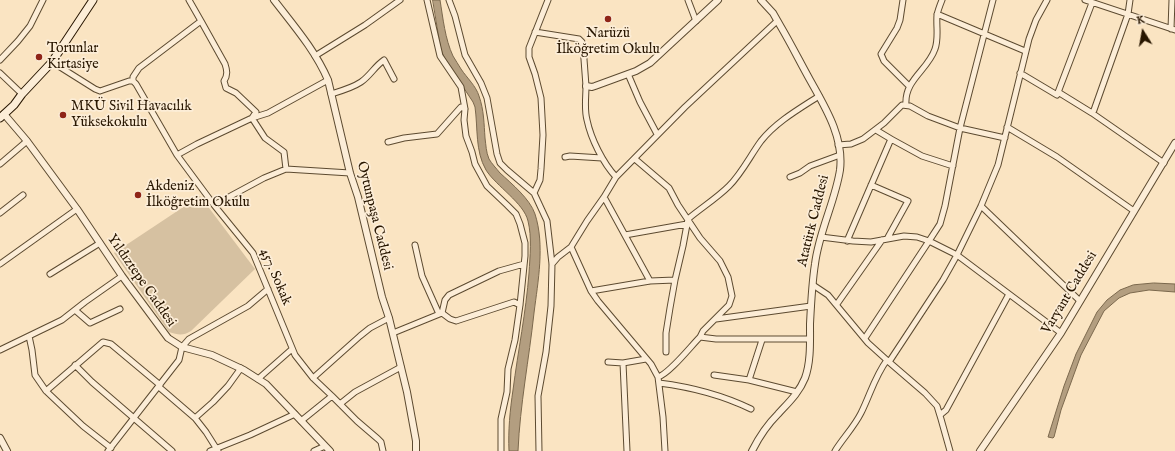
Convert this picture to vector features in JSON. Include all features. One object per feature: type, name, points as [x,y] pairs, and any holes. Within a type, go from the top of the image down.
[{"type":"main road","points":[[2,116],[52,62],[94,0]]},
{"type":"street","points":[[0,60],[30,26],[43,0]]},
{"type":"street","points":[[189,0],[225,64],[227,71],[224,81],[226,88],[236,93],[256,112],[252,118]]},
{"type":"street","name":"Oytunpaşa Caddesi","points":[[274,0],[315,56],[328,80],[350,173],[358,197],[382,297],[393,333],[413,421],[416,451]]},
{"type":"street","points":[[315,56],[365,25],[400,0]]},
{"type":"street","points":[[427,0],[440,56],[461,87],[465,109],[464,120],[466,136],[475,164],[487,186],[516,214],[525,243],[520,305],[515,340],[508,369],[507,392],[501,419],[501,451]]},
{"type":"street","points":[[450,0],[465,55],[481,83],[487,98],[500,163],[534,193],[547,221],[552,264],[551,306],[546,352],[538,396],[539,451]]},
{"type":"street","points":[[534,193],[540,180],[543,135],[541,98],[529,57],[528,48],[548,0]]},
{"type":"street","points":[[688,0],[696,21]]},
{"type":"street","points":[[586,86],[592,87],[644,67],[718,0]]},
{"type":"street","name":"Atatürk Caddesi","points":[[752,451],[766,427],[791,400],[805,378],[810,339],[815,263],[840,170],[840,156],[833,124],[777,21],[761,0]]},
{"type":"street","points":[[903,0],[900,20],[897,28],[881,54],[884,61],[909,86]]},
{"type":"street","points":[[906,105],[905,100],[909,86],[927,63],[935,49],[937,38],[937,14],[942,0]]},
{"type":"street","points":[[865,338],[940,224],[945,206],[960,128],[993,0]]},
{"type":"street","points":[[835,451],[858,418],[880,369],[888,361],[943,280],[981,206],[998,165],[1025,51],[1036,20],[1047,0]]},
{"type":"street","points":[[1085,0],[1173,30],[1172,0]]},
{"type":"street","points":[[1092,113],[1128,14],[1130,0]]},
{"type":"street","points":[[1020,73],[1057,95],[1092,3]]},
{"type":"street","points":[[937,14],[1025,51]]},
{"type":"street","points":[[552,264],[558,257],[571,247],[586,221],[604,197],[616,177],[635,159],[657,134],[777,21]]},
{"type":"street","points":[[52,62],[100,91],[133,81],[133,76],[139,68],[201,22]]},
{"type":"street","points":[[535,32],[579,39],[582,42],[586,86],[586,120],[602,158],[608,169],[616,177]]},
{"type":"street","points":[[331,94],[354,86],[362,81],[377,65],[384,60],[394,79]]},
{"type":"street","points":[[0,73],[22,94]]},
{"type":"street","points":[[628,74],[640,102],[657,134]]},
{"type":"street","points":[[177,155],[252,118],[268,113],[328,80]]},
{"type":"street","name":"457. Sokak","points":[[133,81],[177,155],[214,205],[253,253],[295,355],[314,378],[357,421],[381,442],[383,451]]},
{"type":"street","points":[[1058,92],[1092,113],[1164,163]]},
{"type":"street","points":[[626,236],[688,221],[729,186],[740,173],[760,142],[768,134],[794,112],[819,96]]},
{"type":"street","points":[[838,145],[852,144],[863,139],[876,130],[902,105],[910,106],[928,116],[960,128],[1005,138]]},
{"type":"street","points":[[388,142],[404,138],[437,134],[462,107],[465,109]]},
{"type":"street","name":"Yıldıztepe Caddesi","points":[[2,116],[27,141],[77,209],[122,276],[168,338],[182,346],[212,355],[241,368],[266,384],[330,451]]},
{"type":"street","points":[[252,118],[265,138],[284,152],[286,169]]},
{"type":"street","points":[[1007,127],[1057,156],[1134,211]]},
{"type":"street","points":[[876,130],[922,156],[953,166]]},
{"type":"street","points":[[847,241],[891,139]]},
{"type":"street","points":[[0,164],[27,141]]},
{"type":"street","name":"Varyant Caddesi","points":[[980,451],[1061,333],[1175,143]]},
{"type":"street","points":[[790,177],[800,173],[810,166],[840,156]]},
{"type":"street","points":[[565,157],[602,158]]},
{"type":"street","points":[[635,159],[669,188],[688,221],[700,238],[720,261],[728,277],[732,296],[729,305],[658,380]]},
{"type":"street","points":[[214,205],[250,185],[286,169],[350,173]]},
{"type":"street","points":[[837,304],[884,239],[908,201],[871,185]]},
{"type":"street","points":[[0,213],[23,195]]},
{"type":"street","points":[[604,197],[650,281]]},
{"type":"street","points":[[981,206],[1080,301]]},
{"type":"street","points":[[0,264],[77,209]]},
{"type":"street","points":[[666,352],[666,333],[675,280],[688,221]]},
{"type":"street","points":[[821,237],[847,241],[871,242],[904,236],[918,237],[930,241],[957,255],[1061,333]]},
{"type":"street","points":[[50,274],[100,243]]},
{"type":"street","points":[[415,245],[422,276],[441,314],[456,321],[514,302],[520,305]]},
{"type":"street","points":[[571,247],[591,291],[646,359],[658,380],[663,417],[664,451]]},
{"type":"street","points":[[441,314],[445,300],[450,295],[499,271],[524,264]]},
{"type":"street","points":[[0,350],[62,320],[122,276]]},
{"type":"street","points":[[591,291],[650,281],[675,280]]},
{"type":"street","points":[[813,285],[828,295],[865,338],[888,361],[925,393],[937,406],[950,451]]},
{"type":"street","points":[[29,336],[35,375],[46,391],[110,450],[179,360],[182,346],[189,339],[248,306],[268,289]]},
{"type":"street","points":[[940,415],[946,410],[1009,294]]},
{"type":"street","points":[[715,319],[811,306]]},
{"type":"street","points":[[75,310],[90,323],[120,309]]},
{"type":"street","points":[[393,333],[441,314]]},
{"type":"street","points":[[314,378],[360,336],[370,328],[389,318]]},
{"type":"street","points":[[700,337],[716,339],[762,340],[810,339]]},
{"type":"street","points":[[749,380],[762,340]]},
{"type":"street","points":[[46,391],[103,342],[111,344],[195,418],[217,450]]},
{"type":"street","points":[[258,379],[292,349]]},
{"type":"street","points":[[608,362],[623,363],[646,359]]},
{"type":"street","points":[[623,363],[627,451]]},
{"type":"street","points":[[75,365],[92,382],[172,451]]},
{"type":"street","points":[[340,404],[355,392],[401,367]]},
{"type":"street","points":[[195,418],[228,386],[241,368]]},
{"type":"street","points":[[714,375],[749,380],[797,392]]},
{"type":"street","points":[[658,380],[710,393],[731,400],[751,410]]},
{"type":"street","points":[[302,421],[332,396]]},
{"type":"street","points":[[210,451],[217,450],[295,414]]},
{"type":"street","points":[[0,438],[7,451]]},
{"type":"street","points":[[314,451],[325,446]]},
{"type":"shaded area","points":[[433,0],[440,0],[448,43],[453,56],[478,92],[483,112],[486,148],[489,159],[533,208],[538,226],[540,238],[539,276],[523,399],[518,451],[509,451],[509,428],[528,288],[530,233],[528,221],[516,201],[491,176],[482,163],[478,147],[475,107],[446,61],[441,50]]},
{"type":"shaded area","points":[[200,196],[255,269],[191,331],[185,334],[178,334],[169,332],[114,253]]},
{"type":"shaded area","points":[[1154,283],[1175,284],[1175,292],[1149,290],[1130,293],[1119,298],[1104,311],[1081,355],[1061,410],[1054,437],[1048,437],[1076,354],[1097,312],[1107,300],[1120,290],[1133,285]]},
{"type":"place","name":"Narüzü İlköğretim Okulu","points":[[608,19]]},
{"type":"place","name":"Torunlar Kirtasiye","points":[[39,57]]},
{"type":"place","name":"MKÜ Sivil Havacılık Yüksekokulu","points":[[63,115]]},
{"type":"place","name":"Akdeniz İlköğretim Okulu","points":[[138,195]]}]
